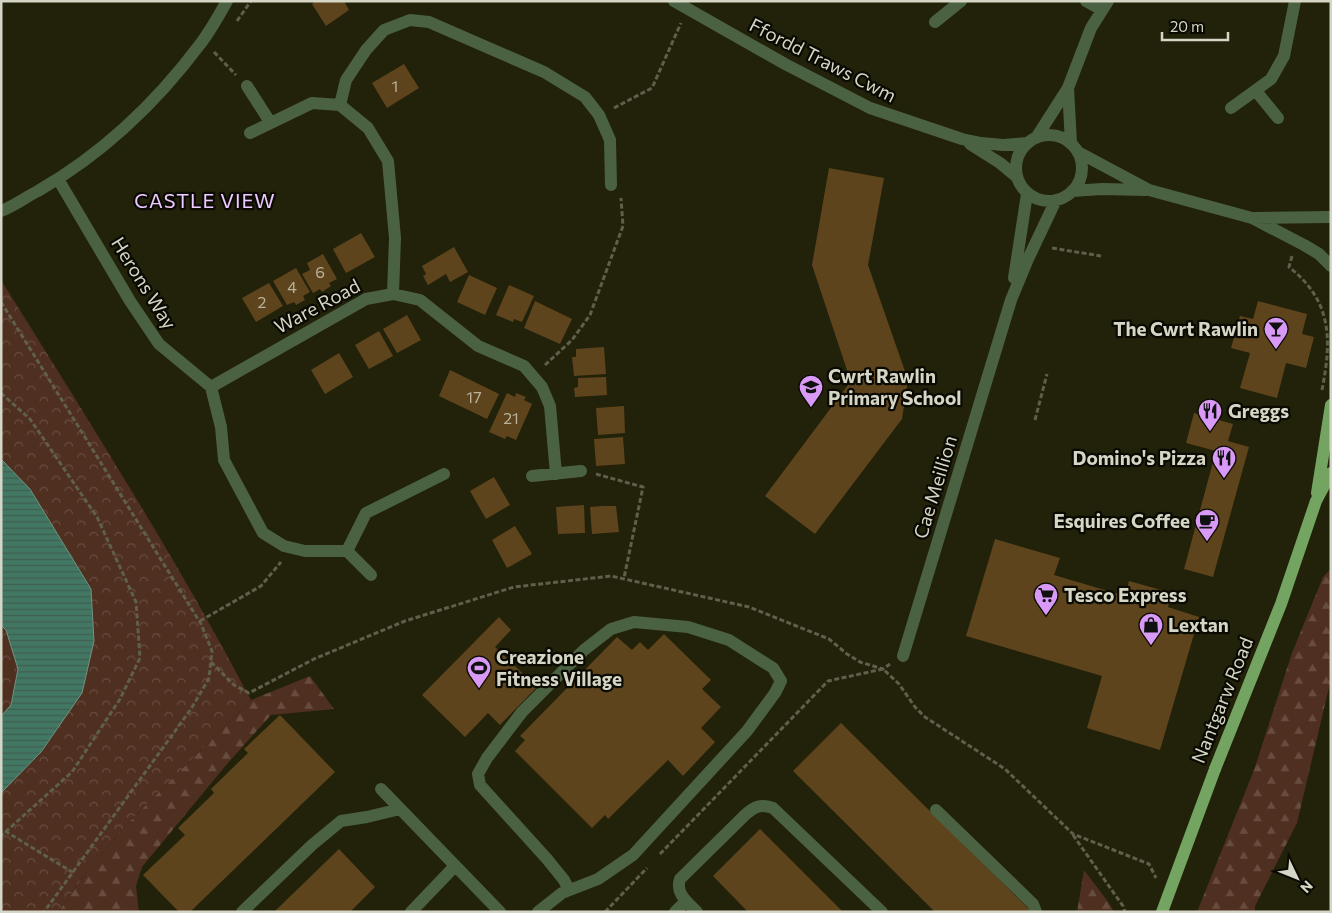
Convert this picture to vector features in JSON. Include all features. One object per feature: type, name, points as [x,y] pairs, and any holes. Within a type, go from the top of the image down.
[{"type":"main road","name":"Nantgarw Road","points":[[1316,501],[1326,402]]},
{"type":"main road","name":"Nantgarw Road","points":[[1162,912],[1215,769],[1281,604],[1316,501],[1331,473]]},
{"type":"street","points":[[1,211],[58,179],[100,151],[159,93],[202,42],[227,1]]},
{"type":"street","name":"Ffordd Traws Cwm","points":[[674,1],[785,64],[870,108],[962,139],[981,143],[1003,145],[1031,140]]},
{"type":"street","points":[[935,22],[961,1]]},
{"type":"street","points":[[1068,88],[1074,148],[1082,165],[1081,176],[1078,186],[1065,197],[1048,202],[1037,200],[1027,194],[1020,185],[1017,177],[1016,162],[1020,152],[1031,140],[1068,88],[1091,28],[1105,6],[1086,1]]},
{"type":"street","points":[[1231,108],[1271,79],[1284,56],[1295,1]]},
{"type":"street","points":[[340,105],[346,80],[366,50],[384,30],[410,20],[429,22],[544,72],[585,97],[599,115],[610,140],[611,185]]},
{"type":"street","points":[[242,82],[270,122]]},
{"type":"street","points":[[1256,91],[1278,118]]},
{"type":"street","points":[[250,133],[312,103],[340,105],[368,128],[388,161],[395,238],[393,294]]},
{"type":"street","points":[[1031,140],[1046,135],[1056,136],[1148,190]]},
{"type":"street","name":"Ffordd Traws Cwm","points":[[962,139],[1000,163],[1017,177]]},
{"type":"street","name":"Herons Way","points":[[58,179],[130,301],[159,344],[211,386]]},
{"type":"street","points":[[1072,191],[1102,189],[1148,190],[1252,218],[1319,254],[1331,266]]},
{"type":"street","name":"Cae Meillion","points":[[1010,300],[1027,194]]},
{"type":"street","name":"Cae Meillion","points":[[903,656],[1010,300],[1056,200]]},
{"type":"street","points":[[1252,218],[1331,217]]},
{"type":"street","name":"Ware Road","points":[[211,386],[366,298],[393,294],[420,300],[478,346],[524,366],[542,387],[550,406],[556,474]]},
{"type":"street","points":[[211,386],[221,427],[224,460],[263,533],[289,547],[305,551],[347,551],[371,575]]},
{"type":"street","points":[[532,476],[580,471]]},
{"type":"street","points":[[347,551],[366,513],[444,474]]},
{"type":"street","points":[[538,912],[562,893],[570,890],[598,879],[633,855],[747,730],[775,693],[780,681],[773,668],[729,640],[688,627],[634,622],[611,629],[584,650],[522,712],[487,758],[478,774],[480,785],[558,873],[570,890]]},
{"type":"street","points":[[381,789],[500,912]]},
{"type":"street","points":[[697,912],[680,894],[678,886],[680,879],[752,808],[763,805],[774,808],[882,912]]},
{"type":"street","points":[[242,912],[312,845],[341,821],[400,809]]},
{"type":"street","points":[[936,810],[1033,904],[1036,912]]},
{"type":"street","points":[[411,912],[455,866]]},
{"type":"street","points":[[675,912],[686,901]]},
{"type":"path","points":[[599,115],[652,88],[681,24]]},
{"type":"path","points":[[218,56],[242,82]]},
{"type":"path","points":[[533,376],[572,340],[590,315],[623,226],[622,198],[611,185]]},
{"type":"path","points":[[1296,241],[1289,266],[1302,276],[1317,296],[1329,325],[1326,402]]},
{"type":"path","points":[[1034,245],[1101,256]]},
{"type":"path","points":[[1,302],[200,621],[212,651],[209,678],[191,709],[44,912]]},
{"type":"path","points":[[1034,420],[1047,374]]},
{"type":"path","points":[[1,393],[30,419],[97,517],[136,602],[140,658],[120,699],[72,772],[1,836]]},
{"type":"path","points":[[580,471],[643,487],[624,578]]},
{"type":"path","points":[[200,621],[261,586],[281,562],[289,547]]},
{"type":"path","points":[[211,662],[234,685],[249,693],[314,659],[405,621],[514,587],[611,576],[749,607],[829,639],[854,658],[883,668],[899,684],[915,707],[925,717],[1005,769],[1073,834],[1123,906],[1125,912]]},
{"type":"path","points":[[659,855],[828,681],[883,668],[903,656]]},
{"type":"path","points":[[5,832],[72,872]]},
{"type":"path","points":[[1073,834],[1149,864],[1157,880]]},
{"type":"path","points":[[605,912],[652,862]]},
{"type":"green space","points":[[1,280],[161,540],[251,700],[124,827],[86,873],[58,912],[1,912]]},
{"type":"green space","points":[[1331,569],[1331,679],[1297,823],[1255,906],[1255,912],[1197,912],[1254,770],[1292,653],[1323,577]]},
{"type":"green space","points":[[310,676],[334,709],[271,715],[227,764],[142,867],[136,886],[139,912],[58,912],[86,873],[124,827],[251,700]]},
{"type":"green space","points":[[1084,870],[1109,903],[1114,912],[1077,912]]},
{"type":"shaded area","points":[[1,459],[30,489],[91,589],[94,641],[82,693],[41,752],[1,793],[1,716],[11,705],[18,669],[6,630],[1,625]]},
{"type":"building","points":[[315,1],[344,1],[349,10],[326,26],[312,4]]},
{"type":"building","points":[[404,64],[419,88],[387,108],[372,83]]},
{"type":"building","points":[[829,168],[884,178],[868,265],[908,380],[902,419],[815,534],[765,496],[848,385],[847,370],[812,265]]},
{"type":"building","points":[[361,233],[375,257],[346,273],[333,249]]},
{"type":"building","points":[[454,247],[468,272],[450,282],[446,274],[428,285],[423,276],[426,274],[422,266]]},
{"type":"building","points":[[323,254],[337,279],[329,283],[331,286],[322,292],[320,289],[313,293],[302,274],[310,270],[307,263]]},
{"type":"building","points":[[296,268],[310,292],[303,296],[305,300],[296,305],[294,302],[287,305],[273,281]]},
{"type":"building","points":[[469,275],[497,288],[485,315],[457,302]]},
{"type":"building","points":[[269,283],[283,306],[256,322],[242,298]]},
{"type":"building","points":[[509,285],[534,296],[522,322],[514,319],[513,322],[496,315]]},
{"type":"building","points":[[535,301],[572,319],[560,344],[524,328]]},
{"type":"building","name":"The Cwrt Rawlin","points":[[1258,301],[1307,314],[1302,334],[1314,337],[1306,368],[1286,363],[1277,398],[1240,388],[1250,353],[1231,348],[1240,316],[1253,319]]},
{"type":"building","points":[[407,315],[421,340],[397,353],[383,329]]},
{"type":"building","points":[[379,331],[393,356],[369,369],[355,345]]},
{"type":"building","points":[[604,347],[606,374],[574,376],[572,357],[576,357],[576,349]]},
{"type":"building","points":[[339,353],[353,377],[325,394],[311,370]]},
{"type":"building","points":[[450,370],[499,394],[487,419],[439,396]]},
{"type":"building","points":[[606,377],[607,395],[575,397],[574,388],[578,387],[578,378]]},
{"type":"building","points":[[507,393],[515,397],[516,393],[526,397],[524,400],[532,404],[516,440],[507,436],[505,439],[489,432]]},
{"type":"building","points":[[624,406],[625,433],[598,435],[596,408]]},
{"type":"building","points":[[1194,413],[1233,424],[1228,441],[1249,447],[1213,577],[1184,569],[1216,451],[1186,443]]},
{"type":"building","points":[[623,437],[625,464],[596,466],[594,439]]},
{"type":"building","points":[[494,477],[510,505],[486,519],[470,491]]},
{"type":"building","points":[[584,505],[585,533],[558,534],[556,507]]},
{"type":"building","points":[[616,506],[619,532],[592,534],[590,507]]},
{"type":"building","points":[[515,526],[532,554],[507,568],[492,540]]},
{"type":"building","points":[[995,539],[1060,558],[1054,575],[1125,596],[1129,581],[1172,593],[1168,607],[1199,617],[1160,750],[1087,728],[1102,676],[966,636]]},
{"type":"building","points":[[499,617],[511,630],[495,647],[537,687],[500,725],[488,713],[465,737],[422,695]]},
{"type":"building","points":[[664,634],[711,680],[702,689],[721,707],[701,728],[715,742],[683,776],[668,760],[608,819],[605,815],[592,828],[515,751],[525,740],[520,736],[617,637],[632,650],[640,642],[648,650]]},
{"type":"building","points":[[280,715],[335,772],[190,912],[179,912],[143,875],[185,835],[178,828],[214,793],[211,789],[248,753],[244,749]]},
{"type":"building","points":[[841,723],[1032,912],[935,912],[793,771]]},
{"type":"building","points":[[760,829],[843,912],[748,912],[713,876]]},
{"type":"building","points":[[339,849],[375,887],[350,912],[274,912]]},
{"type":"place","name":"The Cwrt Rawlin","points":[[1276,350]]},
{"type":"place","name":"Cwrt Rawlin Primary School","points":[[811,408]]},
{"type":"place","name":"Greggs","points":[[1210,432]]},
{"type":"place","name":"Domino's Pizza","points":[[1224,479]]},
{"type":"place","name":"Esquires Coffee","points":[[1207,542]]},
{"type":"place","name":"Tesco Express","points":[[1046,616]]},
{"type":"place","name":"Lextan","points":[[1151,646]]},
{"type":"place","name":"Creazione Fitness Village","points":[[479,689]]},
{"type":"district","name":"CASTLE VIEW","points":[[205,201]]}]
